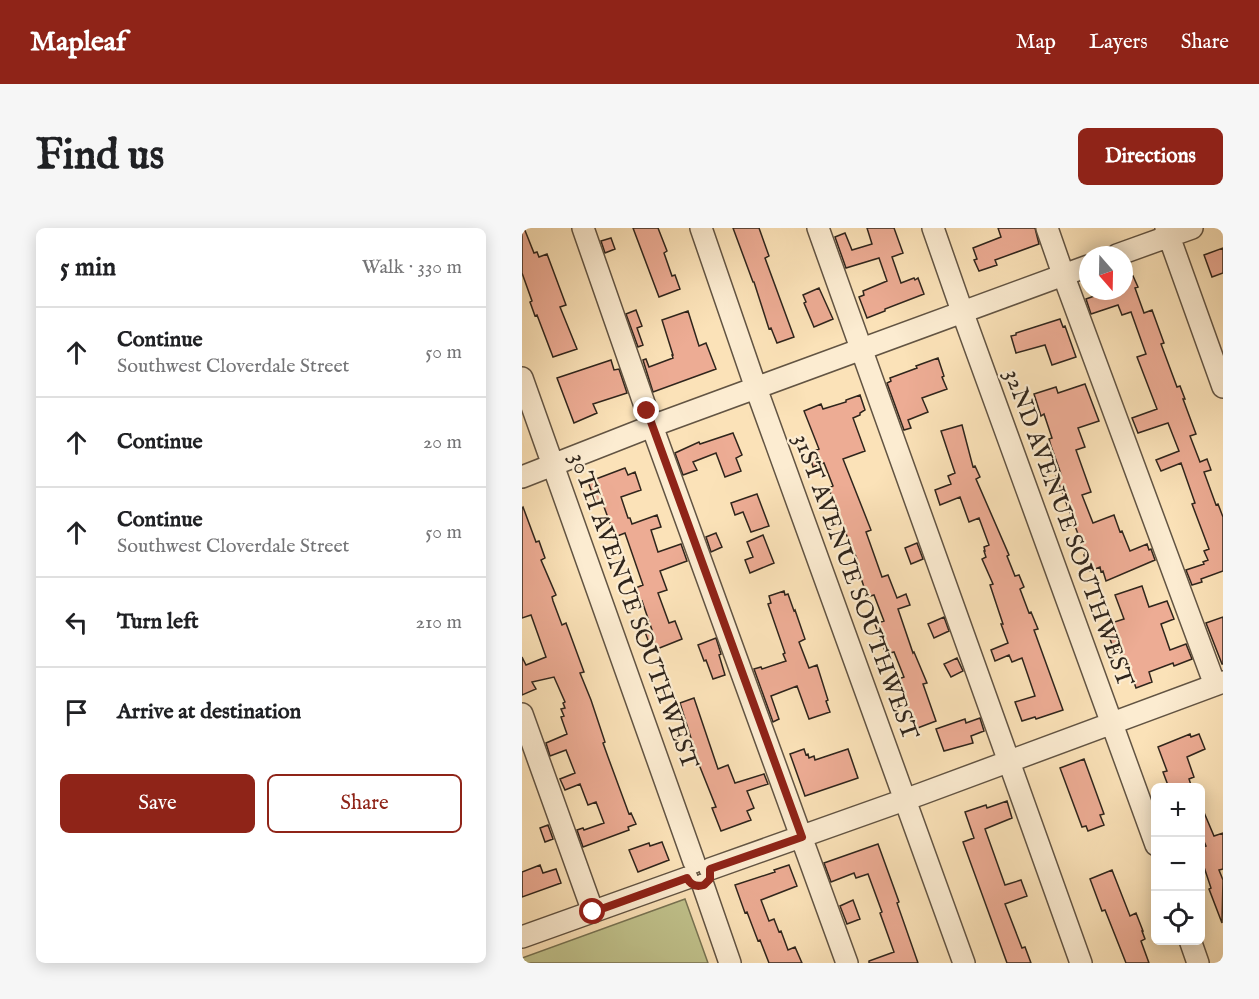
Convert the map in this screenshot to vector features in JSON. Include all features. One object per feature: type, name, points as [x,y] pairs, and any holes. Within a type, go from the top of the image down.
[{"type":"street","points":[[583,228],[652,426],[848,963]]},
{"type":"street","name":"31ST AVENUE SOUTHWEST","points":[[701,228],[756,388],[964,963]]},
{"type":"street","points":[[818,228],[1081,963]]},
{"type":"street","name":"32ND AVENUE SOUTHWEST","points":[[933,228],[1152,837]]},
{"type":"street","points":[[522,937],[905,800],[1219,684],[1047,228]]},
{"type":"street","points":[[1133,248],[1167,232],[1192,228]]},
{"type":"street","points":[[1167,232],[1223,387]]},
{"type":"street","points":[[522,477],[652,426],[1079,269]]},
{"type":"street","name":"30TH AVENUE SOUTHWEST","points":[[522,378],[730,963]]},
{"type":"street","points":[[522,714],[593,912]]},
{"type":"street","points":[[1192,945],[1198,963]]},
{"type":"green space","points":[[685,899],[708,963],[522,963],[522,958]]},
{"type":"building","points":[[522,228],[524,228],[534,253],[537,252],[539,257],[547,254],[566,305],[560,307],[577,349],[553,357],[537,315],[535,316],[522,273]]},
{"type":"building","points":[[633,228],[658,228],[667,251],[664,253],[672,276],[675,275],[680,289],[659,297]]},
{"type":"building","points":[[733,228],[759,228],[769,256],[765,258],[794,337],[777,343],[771,328],[769,329]]},
{"type":"building","points":[[867,228],[894,228],[903,253],[892,257],[901,283],[918,278],[924,294],[867,318],[859,297],[864,295],[863,291],[887,281],[879,258],[846,268],[835,237],[845,233],[852,250],[872,244]]},
{"type":"building","points":[[998,228],[1035,228],[1039,244],[995,260],[997,265],[979,271],[974,260],[977,259],[973,248],[1001,237]]},
{"type":"building","points":[[611,238],[615,249],[605,253],[601,241]]},
{"type":"building","points":[[1223,248],[1223,273],[1212,277],[1204,255]]},
{"type":"building","points":[[1133,276],[1144,313],[1152,310],[1164,343],[1161,344],[1177,387],[1180,386],[1196,434],[1190,436],[1200,462],[1207,459],[1211,470],[1204,472],[1223,517],[1223,571],[1201,579],[1202,582],[1192,585],[1186,570],[1204,564],[1203,562],[1208,560],[1204,551],[1209,549],[1192,504],[1195,503],[1181,463],[1161,471],[1156,460],[1179,451],[1168,423],[1138,433],[1132,418],[1157,409],[1137,357],[1146,354],[1131,312],[1122,315],[1118,305],[1091,314],[1086,300],[1133,300]]},
{"type":"building","points":[[819,288],[833,319],[814,327],[803,295]]},
{"type":"building","points":[[636,310],[642,326],[637,328],[643,345],[638,347],[626,314]]},
{"type":"building","points":[[688,311],[699,346],[706,343],[716,369],[653,392],[643,360],[646,359],[649,367],[673,358],[662,320]]},
{"type":"building","points":[[1060,319],[1063,327],[1065,326],[1076,357],[1052,365],[1045,345],[1016,353],[1011,336]]},
{"type":"building","points":[[938,358],[947,389],[922,398],[928,412],[908,420],[911,428],[904,430],[887,383],[891,381],[890,378]]},
{"type":"building","points":[[611,360],[614,370],[619,369],[627,393],[593,404],[597,413],[574,423],[557,378]]},
{"type":"building","points":[[1085,384],[1099,421],[1078,428],[1085,447],[1076,450],[1091,492],[1082,495],[1093,523],[1114,515],[1130,551],[1147,544],[1155,560],[1106,581],[1100,567],[1090,571],[1056,476],[1061,474],[1049,439],[1052,438],[1044,414],[1041,416],[1034,394],[1056,387],[1058,393]]},
{"type":"building","points":[[860,395],[865,410],[853,418],[865,451],[843,459],[871,530],[866,532],[882,577],[888,575],[897,598],[906,594],[910,605],[898,609],[913,653],[927,683],[923,684],[936,721],[915,729],[896,680],[904,677],[894,652],[886,654],[875,624],[884,621],[874,595],[867,597],[855,560],[857,559],[836,511],[829,488],[833,486],[824,463],[813,467],[809,453],[819,449],[804,411],[821,404],[823,409]]},
{"type":"building","points":[[962,425],[973,467],[975,466],[980,477],[976,479],[1009,555],[1007,556],[1015,576],[1019,575],[1024,587],[1020,589],[1038,629],[1034,630],[1063,710],[1036,719],[1035,717],[1022,721],[1015,702],[1035,696],[1022,658],[1012,662],[1009,655],[995,661],[991,650],[1008,643],[990,585],[993,584],[982,559],[986,557],[984,547],[989,545],[979,518],[969,522],[960,497],[940,505],[935,490],[951,484],[948,476],[955,473],[941,431]]},
{"type":"building","points":[[733,433],[742,455],[736,458],[741,471],[725,477],[716,453],[693,462],[697,470],[683,475],[675,453],[699,442],[700,444]]},
{"type":"building","points":[[625,468],[628,475],[635,472],[641,490],[621,497],[632,524],[657,515],[661,527],[651,530],[658,552],[681,544],[687,561],[660,571],[667,590],[658,593],[669,623],[675,621],[682,639],[652,651],[645,632],[652,630],[642,601],[639,603],[633,589],[643,585],[625,533],[615,537],[603,504],[597,506],[588,482]]},
{"type":"building","points":[[757,494],[769,526],[751,532],[743,512],[735,515],[731,503]]},
{"type":"building","points":[[523,507],[536,542],[539,541],[545,558],[541,560],[556,595],[552,597],[553,601],[562,625],[566,623],[584,672],[580,673],[605,742],[603,743],[629,814],[631,813],[636,824],[628,827],[629,830],[583,847],[577,830],[604,823],[596,802],[588,805],[580,784],[565,790],[560,779],[575,773],[566,750],[550,756],[546,743],[567,734],[561,717],[564,716],[561,709],[565,708],[563,703],[565,702],[554,677],[532,682],[536,689],[522,695],[522,657],[526,665],[546,657],[531,615],[522,618]]},
{"type":"building","points":[[716,533],[722,547],[711,552],[706,537]]},
{"type":"building","points":[[763,535],[774,563],[750,573],[745,560],[753,557],[747,542]]},
{"type":"building","points":[[917,543],[923,559],[911,564],[905,548]]},
{"type":"building","points":[[1142,586],[1149,607],[1167,601],[1174,619],[1161,624],[1170,650],[1186,644],[1192,659],[1149,672],[1152,682],[1136,688],[1118,649],[1114,650],[1105,625],[1124,619],[1115,595]]},
{"type":"building","points":[[784,591],[785,595],[788,594],[795,610],[805,639],[799,642],[809,668],[817,665],[830,712],[809,719],[797,686],[771,696],[779,719],[773,722],[754,669],[761,667],[762,669],[786,661],[768,604],[771,603],[769,596]]},
{"type":"building","points":[[944,617],[949,631],[934,638],[928,624]]},
{"type":"building","points":[[1223,617],[1223,664],[1222,664],[1206,623]]},
{"type":"building","points":[[716,638],[725,675],[713,679],[698,645]]},
{"type":"building","points":[[957,658],[963,671],[951,677],[944,664]]},
{"type":"building","points":[[694,698],[718,769],[728,765],[735,783],[764,774],[768,784],[747,791],[754,808],[747,811],[751,820],[721,831],[712,808],[716,807],[700,767],[680,703]]},
{"type":"building","points":[[980,718],[984,731],[971,736],[973,743],[944,751],[936,729],[965,719],[966,723]]},
{"type":"building","points":[[1190,734],[1191,737],[1199,734],[1205,749],[1187,757],[1194,777],[1189,779],[1190,783],[1167,783],[1163,772],[1167,771],[1158,747]]},
{"type":"building","points":[[804,749],[809,758],[814,756],[815,760],[848,749],[858,778],[805,796],[790,754]]},
{"type":"building","points":[[1084,759],[1104,814],[1100,815],[1104,825],[1088,831],[1086,826],[1082,827],[1060,768]]},
{"type":"building","points":[[1007,801],[1012,818],[985,829],[1005,885],[1021,880],[1027,896],[1005,904],[1022,948],[1025,947],[1031,963],[1007,963],[963,842],[974,838],[965,812]]},
{"type":"building","points":[[1205,815],[1214,836],[1223,833],[1223,869],[1219,870],[1223,880],[1222,923],[1209,889],[1211,888],[1205,870]]},
{"type":"building","points":[[548,825],[553,839],[545,842],[540,828]]},
{"type":"building","points":[[662,842],[669,860],[638,872],[629,850],[649,843],[650,846]]},
{"type":"building","points":[[878,844],[918,963],[869,963],[869,961],[894,952],[868,874],[856,878],[854,873],[831,882],[824,863]]},
{"type":"building","points":[[540,865],[543,873],[556,869],[561,883],[522,897],[522,872]]},
{"type":"building","points":[[789,865],[797,886],[761,900],[769,921],[774,919],[788,950],[795,947],[802,963],[769,963],[747,912],[745,913],[735,885]]},
{"type":"building","points":[[1112,870],[1130,916],[1136,913],[1143,931],[1145,939],[1141,941],[1149,963],[1126,963],[1105,910],[1102,911],[1090,879]]},
{"type":"building","points":[[853,900],[860,919],[847,924],[840,906]]},
{"type":"route","points":[[593,912],[687,878],[691,884],[704,885],[710,879],[710,869],[802,837],[647,411]]}]
